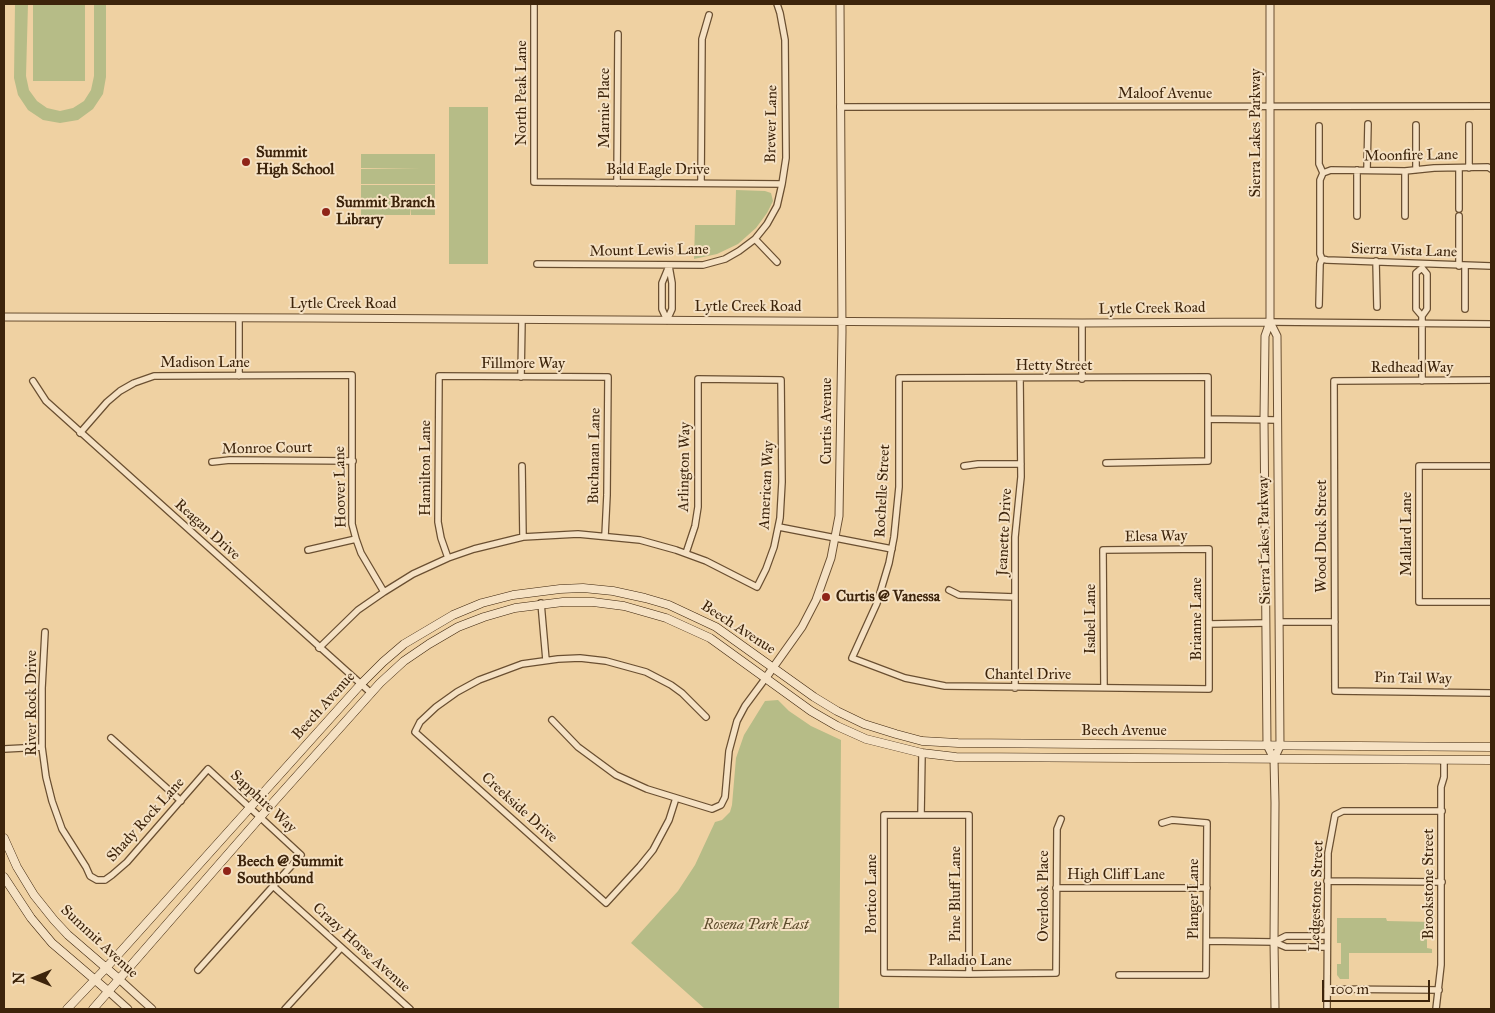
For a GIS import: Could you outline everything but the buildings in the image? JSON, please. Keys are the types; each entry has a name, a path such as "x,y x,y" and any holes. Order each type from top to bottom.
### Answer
{"main road":[{"name":"Beech Avenue","path":"67,1009 382,662 404,644 452,615 482,603 514,595 583,588 613,591 669,605 716,627 814,697 837,711 872,726 922,740 958,744 1491,747"},
{"name":"Beech Avenue","path":"93,1009 261,816 371,693 404,661 458,627 515,608 563,602 601,603 624,606 666,618 710,638 811,711 837,726 866,739 922,753 956,757 1491,760"},
{"name":"Summit Avenue","path":"4,838 34,895 54,920 68,935 119,979"},
{"name":"Summit Avenue","path":"4,877 14,895 52,943 108,991"}],"street":[{"name":"North Peak Lane","path":"534,4 534,182"},
{"name":"Brewer Lane","path":"755,239 767,224 777,206 786,158 786,40 777,4"},
{"name":"Curtis Avenue","path":"676,798 710,809 718,807 723,802 729,751 736,722 745,706 802,627 816,600 826,574 836,538 840,486 842,321 840,4"},
{"name":"Sierra Lakes Parkway","path":"1270,4 1270,322 1264,336 1264,420 1267,745 1274,759 1276,836 1275,1009"},
{"path":"701,183 702,38 709,15"},
{"name":"Marnie Place","path":"618,34 618,183"},
{"name":"Maloof Avenue","path":"840,107 1491,106"},
{"path":"1367,170 1368,124"},
{"path":"1416,125 1416,170"},
{"path":"1469,125 1469,168"},
{"path":"1319,126 1319,164 1323,173 1320,180 1321,256 1319,305"},
{"path":"1459,168 1459,209"},
{"name":"Moonfire Lane","path":"1323,173 1331,170 1491,169"},
{"path":"1356,216 1357,170"},
{"path":"1404,216 1405,171"},
{"name":"Bald Eagle Drive","path":"534,182 782,184"},
{"path":"1458,216 1464,309"},
{"path":"755,239 777,262"},
{"name":"Mount Lewis Lane","path":"537,264 703,265 739,251 755,239"},
{"name":"Sierra Vista Lane","path":"1321,256 1327,260 1422,266 1491,266"},
{"path":"1376,262 1377,307"},
{"path":"667,320 662,309 662,283 669,266"},
{"path":"667,320 672,309 672,283 669,266"},
{"path":"1422,319 1416,309 1416,273 1422,266 1427,274 1427,309 1422,319 1422,381"},
{"name":"Lytle Creek Road","path":"4,317 1082,323 1422,319 1491,324"},
{"path":"240,318 240,376"},
{"path":"521,377 522,319"},
{"name":"Sierra Lakes Parkway","path":"1270,322 1277,336 1280,622 1280,746 1274,759"},
{"path":"1082,323 1082,379"},
{"name":"Madison Lane","path":"80,432 113,396 143,379 168,375 352,375"},
{"name":"Hoover Lane","path":"352,375 352,524 368,568 384,592"},
{"name":"Fillmore Way","path":"439,376 608,377"},
{"name":"Hamilton Lane","path":"439,376 438,522 448,558"},
{"name":"Buchanan Lane","path":"604,536 607,495 608,377"},
{"name":"Hetty Street","path":"899,378 1082,379 1208,377 1208,420"},
{"name":"Rochelle Street","path":"852,658 877,603 892,549 899,487 899,378"},
{"name":"Jeanette Drive","path":"1015,688 1015,537 1021,464 1020,378"},
{"name":"Arlington Way","path":"686,553 695,526 698,507 698,379 782,380"},
{"name":"American Way","path":"686,553 725,569 757,587 772,553 779,527 782,495 782,380"},
{"name":"Redhead Way","path":"1334,381 1491,380"},
{"name":"Reagan Drive","path":"33,381 46,401 371,693"},
{"name":"Wood Duck Street","path":"1334,381 1335,691"},
{"path":"1106,463 1208,461 1208,420 1278,420"},
{"name":"Monroe Court","path":"212,462 230,460 353,461"},
{"path":"964,466 978,464 1021,464"},
{"path":"522,466 523,537"},
{"name":"Mallard Lane","path":"1491,466 1419,466 1419,602 1491,602"},
{"path":"779,527 892,549"},
{"path":"320,648 344,623 384,592 420,571 448,558 484,546 523,537 571,534 640,540 686,553"},
{"path":"308,550 356,539"},
{"name":"Elesa Way","path":"1104,550 1209,549"},
{"name":"Brianne Lane","path":"1209,549 1209,689"},
{"name":"Isabel Lane","path":"1104,550 1104,688"},
{"path":"949,590 959,595 1015,597"},
{"path":"540,604 546,660 580,658 620,664 646,672 682,693 706,716"},
{"path":"1280,622 1335,622"},
{"path":"1209,624 1266,624"},
{"name":"River Rock Drive","path":"44,632 42,747 52,801 62,829 90,876 97,880"},
{"name":"Chantel Drive","path":"852,658 890,673 924,683 961,687 1209,689"},
{"name":"Creekside Drive","path":"546,660 529,662 507,669 463,688 436,707 420,722 415,732 606,903 653,850 666,826 676,798"},
{"name":"Pin Tail Way","path":"1335,691 1491,693"},
{"path":"552,720 572,742 608,770 639,786 676,798"},
{"path":"111,738 181,800"},
{"path":"4,749 42,747"},
{"path":"922,753 922,815"},
{"name":"Brookstone Street","path":"1436,1009 1441,966 1441,787 1444,777 1444,760"},
{"name":"Sapphire Way","path":"208,769 302,855 273,886"},
{"name":"Shady Rock Lane","path":"97,880 104,880 127,862 208,769"},
{"name":"Ledgestone Street","path":"1327,1009 1328,853 1335,815 1342,811 1442,810"},
{"name":"Portico Lane","path":"884,973 884,815 922,815"},
{"name":"Pine Bluff Lane","path":"922,815 969,815 969,974"},
{"name":"Overlook Place","path":"1056,974 1056,828 1061,819"},
{"name":"Planger Lane","path":"1119,975 1206,975 1207,823 1172,820 1162,823"},
{"path":"1327,881 1442,882"},
{"path":"198,970 273,886"},
{"name":"Crazy Horse Avenue","path":"273,886 410,1009"},
{"name":"High Cliff Lane","path":"1056,888 1207,888"},
{"path":"1274,942 1286,936 1327,936"},
{"path":"1207,941 1274,942 1286,947 1327,947"},
{"path":"285,1009 341,948"},
{"name":"Palladio Lane","path":"884,973 1056,974"},
{"name":"Summit Avenue","path":"119,979 152,1009"},
{"path":"1327,990 1439,990"},
{"name":"Summit Avenue","path":"108,991 128,1009"}],"green space":[{"path":"15,4 28,4 26,76 29,90 37,101 47,108 60,111 73,108 84,101 91,90 94,76 94,4 106,4 106,77 103,94 93,109 78,120 60,123 43,120 28,110 18,95 14,78"},
{"path":"33,4 85,4 85,81 33,81"},
{"path":"449,107 488,107 488,264 449,264"},
{"path":"361,154 435,154 435,184 361,184 361,169 421,169 361,168"},
{"path":"361,185 435,185 435,200 361,200"},
{"path":"736,190 765,191 771,193 773,201 756,228 738,244 717,254 694,259 695,225 735,225"},
{"path":"361,201 435,201 435,215 411,215 411,205 410,215 361,215"},
{"name":"Rosena Park East","path":"778,700 789,711 811,726 841,740 839,1009 705,1009 631,943 678,891 695,865 715,822 722,820 730,812 736,758 744,735 765,701"},
{"path":"1337,918 1386,918 1387,921 1432,922 1432,926 1427,927 1427,948 1432,949 1432,953 1349,953 1349,979 1340,979 1337,975 1337,964 1341,964 1341,943 1337,943"}],"place":[{"name":"Summit High School","path":"246,162"},
{"name":"Summit Branch Library","path":"326,212"},
{"name":"Curtis @ Vanessa","path":"826,597"},
{"name":"Beech @ Summit Southbound","path":"227,871"}]}
